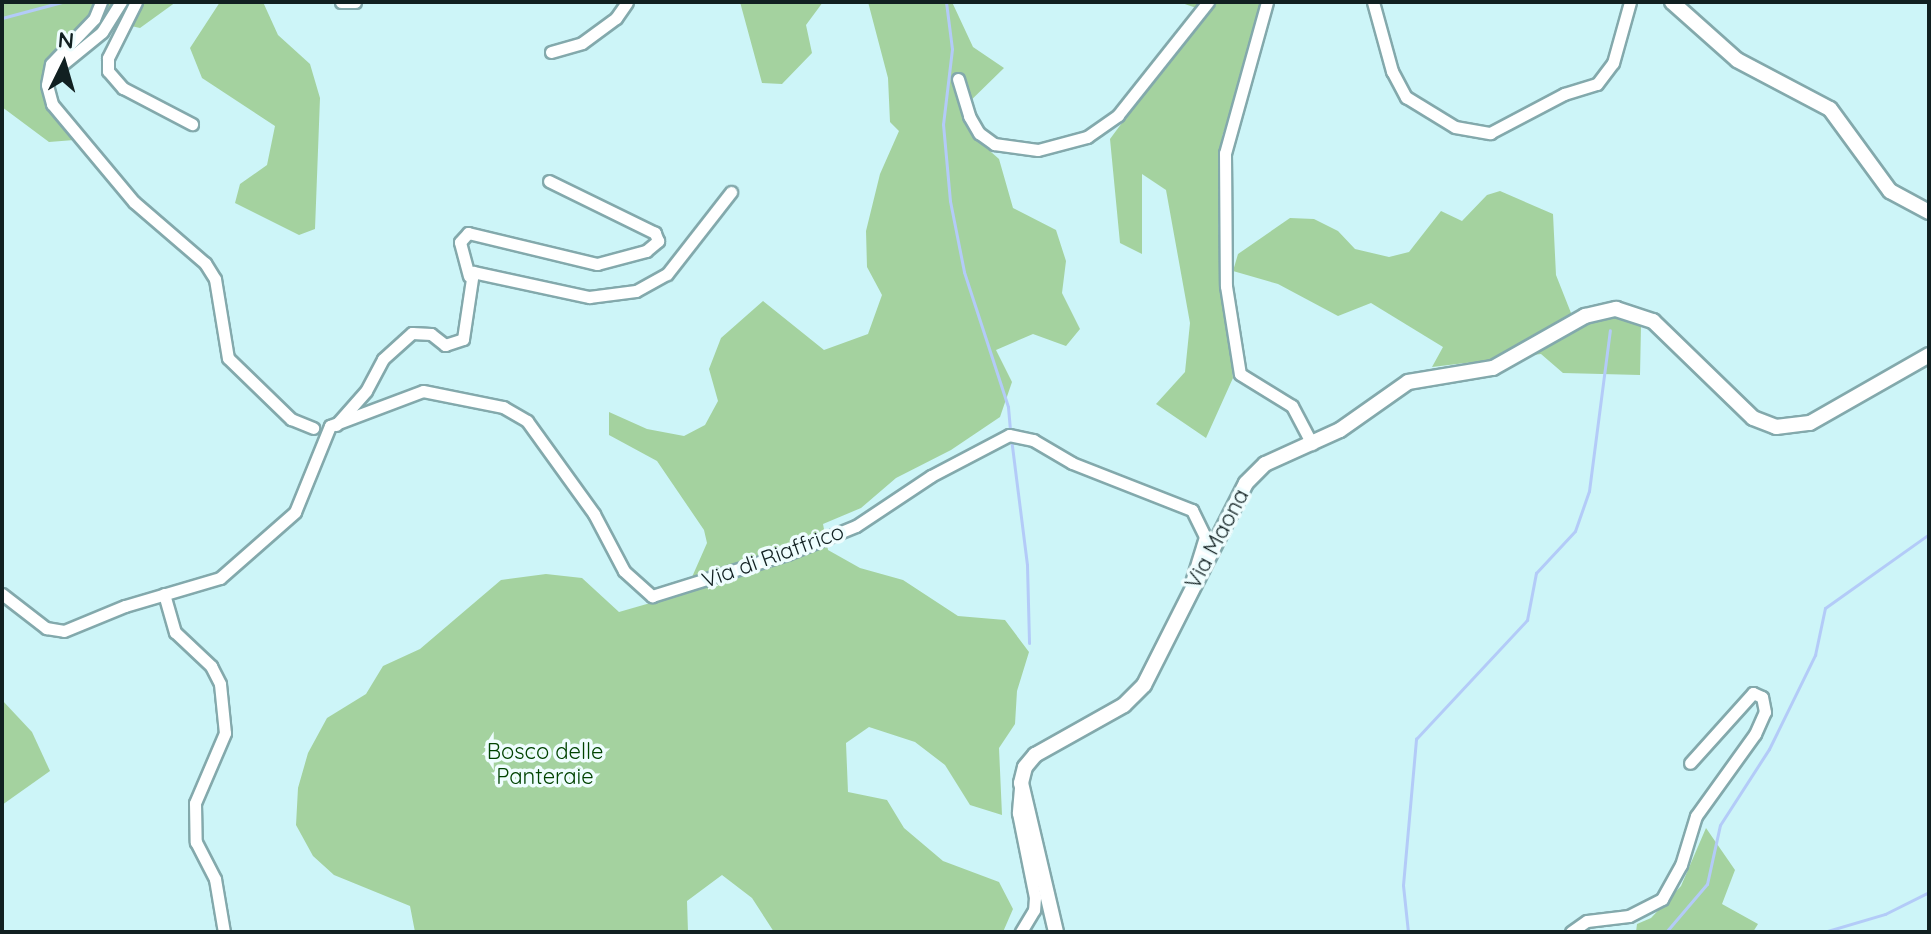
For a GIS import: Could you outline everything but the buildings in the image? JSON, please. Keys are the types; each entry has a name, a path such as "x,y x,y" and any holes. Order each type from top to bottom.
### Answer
{"main road":[{"path":"1672,2 1737,60 1830,109 1890,191 1929,212"},
{"name":"Via Maona","path":"1021,783 1035,755 1124,705 1144,685 1254,473 1312,444 1408,382 1493,368 1585,316 1616,309 1653,321 1753,418 1776,427 1810,423 1929,355"},
{"path":"1021,783 1056,932"}],"street":[{"path":"101,2 94,19 56,55 47,85 59,116 114,173 134,202 173,232 210,271 228,358 274,405 313,428"},
{"path":"47,85 62,61 102,32 121,2"},
{"path":"136,2 108,58 108,71 123,88 192,124"},
{"path":"341,2 355,2"},
{"path":"551,52 582,43 616,18 627,2"},
{"path":"958,79 979,133 994,144 1038,150 1087,137 1118,115 1208,2"},
{"path":"1267,2 1225,153 1226,286 1240,374 1292,406 1312,444"},
{"path":"1373,2 1392,71 1406,97 1455,127 1490,133 1564,94 1597,84 1613,63 1630,2"},
{"path":"2,594 46,628 64,631 231,571 288,519 303,498 333,426 366,391 383,359 412,333 431,334 445,345 463,339 469,276 460,242 468,233 597,264 646,251 658,241 655,233 549,181"},
{"path":"469,276 490,272 606,299 636,291 667,274 731,192"},
{"name":"Via di Riaffrico","path":"333,426 404,394 423,391 516,411 568,476 624,571 652,596 787,554 856,526 931,476 1009,435 1033,440 1072,463 1192,510 1205,537 1192,588"},
{"path":"300,431 333,426"},
{"path":"164,594 175,632 211,666 220,684 225,733 195,803 196,842 215,879 224,932"},
{"path":"1571,932 1587,921 1629,916 1662,899 1681,865 1696,816 1755,734 1765,712 1762,697 1753,693 1690,763"},
{"path":"1021,783 1018,813 1035,897 1021,932"}],"green space":[{"path":"2,2 176,2 140,28 118,23 95,31 45,64 43,97 74,140 49,142 2,107"},
{"path":"220,2 263,2 278,35 310,64 320,98 315,229 299,235 235,203 240,184 267,165 275,126 202,78 190,48"},
{"path":"740,2 823,2 806,25 812,53 782,84 762,83"},
{"name":"Bosco delle Panteraie","path":"868,2 952,2 973,47 1004,68 961,110 973,136 999,159 1013,208 1056,230 1066,261 1062,293 1080,329 1066,346 1033,334 996,350 1012,382 1000,417 951,450 896,478 861,508 823,524 828,550 860,568 903,580 958,616 1005,620 1029,652 1017,691 1015,724 999,748 1002,815 970,805 945,765 915,742 869,727 846,743 848,792 887,800 904,828 943,861 999,882 1013,909 1003,932 774,932 752,898 722,875 687,901 688,932 415,932 410,906 334,875 313,856 296,825 298,788 308,753 327,718 366,694 383,666 420,649 501,580 546,574 582,578 619,612 685,593 707,543 704,530 657,461 609,435 609,412 647,429 684,436 705,425 718,401 709,369 721,338 763,301 824,350 868,334 882,295 867,267 866,231 880,174 899,131 890,122 888,78"},
{"path":"1179,2 1264,2 1222,137 1218,226 1233,378 1206,438 1156,404 1185,372 1190,323 1166,190 1142,174 1142,254 1120,243 1110,139 1205,11"},
{"path":"1500,191 1553,214 1556,275 1571,313 1591,322 1620,317 1641,326 1640,375 1563,373 1541,354 1432,367 1443,347 1371,303 1338,316 1278,284 1233,271 1238,254 1290,218 1314,219 1338,231 1355,249 1389,257 1409,252 1441,211 1462,221 1487,195"},
{"path":"2,700 32,732 50,771 2,805"},
{"path":"1706,828 1735,870 1722,904 1758,924 1753,932 1636,932 1637,924 1651,918 1681,886"}],"waterway":[{"path":"2,18 62,2"},
{"path":"946,2 952,49 943,124 950,201 964,272 1008,407 1010,431"},
{"path":"1408,932 1403,885 1416,739 1527,620 1536,573 1575,531 1589,491 1610,330"},
{"path":"1011,438 1027,565 1029,643"},
{"path":"1666,932 1707,884 1720,825 1769,749 1815,655 1825,608 1929,534"},
{"path":"1824,932 1885,914 1929,892"}]}
